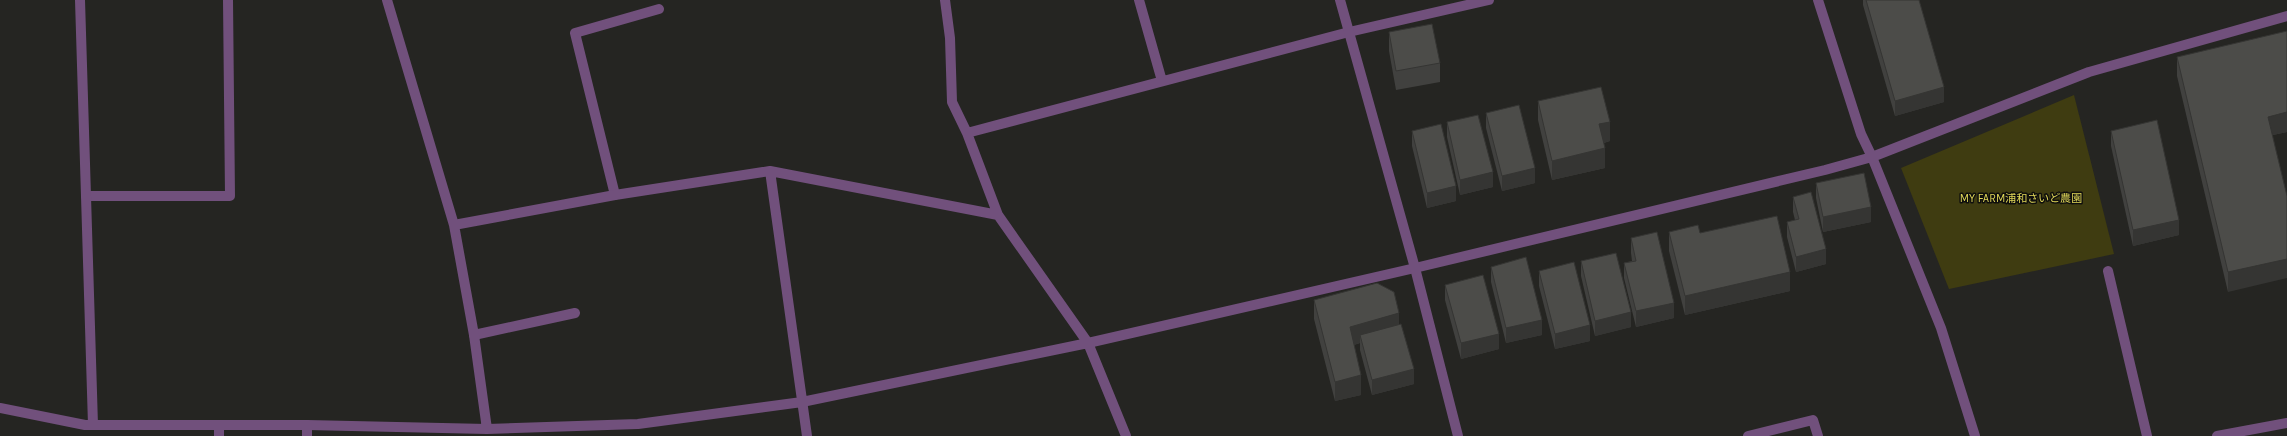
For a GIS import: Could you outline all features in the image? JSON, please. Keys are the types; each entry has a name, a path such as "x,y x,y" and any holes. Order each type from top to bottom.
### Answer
{"street":[{"path":"80,0 93,425"},
{"path":"86,196 230,196 228,0"},
{"path":"387,0 454,225 474,335 487,429"},
{"path":"945,0 950,38 952,102 967,133 998,215 1088,343 1126,436"},
{"path":"1139,0 1162,81"},
{"path":"1340,0 1415,268 1458,436"},
{"path":"967,133 1349,32 1489,0"},
{"path":"1818,0 1861,134 1872,157 1941,328 1975,436"},
{"path":"615,195 575,33 660,9"},
{"path":"0,408 93,425 307,425 487,429 531,432 638,424 802,402 1088,343 1415,268 1872,157 2089,72 2287,16"},
{"path":"454,225 615,195 770,171 998,215"},
{"path":"770,171 807,436"},
{"path":"2108,271 2148,436"},
{"path":"474,335 575,313"},
{"path":"1748,436 1813,420 1818,436"},
{"path":"2217,436 2287,423"},
{"path":"219,425 219,436"},
{"path":"307,425 307,436"}],"green space":[{"name":"MY FARM浦和さいど農園","path":"2074,95 2114,254 1949,289 1901,168"}],"building":[{"path":"1866,0 1919,0 1944,87 1895,101"},
{"path":"1432,24 1440,63 1396,71 1389,32"},
{"path":"2287,31 2287,112 2268,117 2287,196 2287,259 2228,272 2177,57"},
{"path":"1601,87 1610,122 1599,124 1605,148 1552,161 1538,101"},
{"path":"1519,105 1535,168 1502,176 1486,113"},
{"path":"1478,115 1493,172 1460,180 1447,122"},
{"path":"2157,120 2179,220 2133,230 2111,131"},
{"path":"1441,124 1456,186 1427,193 1412,131"},
{"path":"1864,173 1871,207 1823,217 1816,183"},
{"path":"1811,192 1826,249 1796,257 1787,222 1799,219 1793,197"},
{"path":"1777,216 1790,272 1685,296 1669,232 1698,225 1700,233"},
{"path":"1657,232 1674,303 1636,311 1624,263 1636,261 1631,238"},
{"path":"1616,253 1631,312 1595,321 1581,261"},
{"path":"1526,257 1542,320 1506,328 1491,267"},
{"path":"1574,262 1590,325 1555,334 1539,271"},
{"path":"1483,275 1499,334 1461,343 1445,285"},
{"path":"1377,283 1394,292 1399,313 1350,327 1361,375 1335,382 1314,300"},
{"path":"1401,324 1414,369 1372,380 1360,335"}]}
